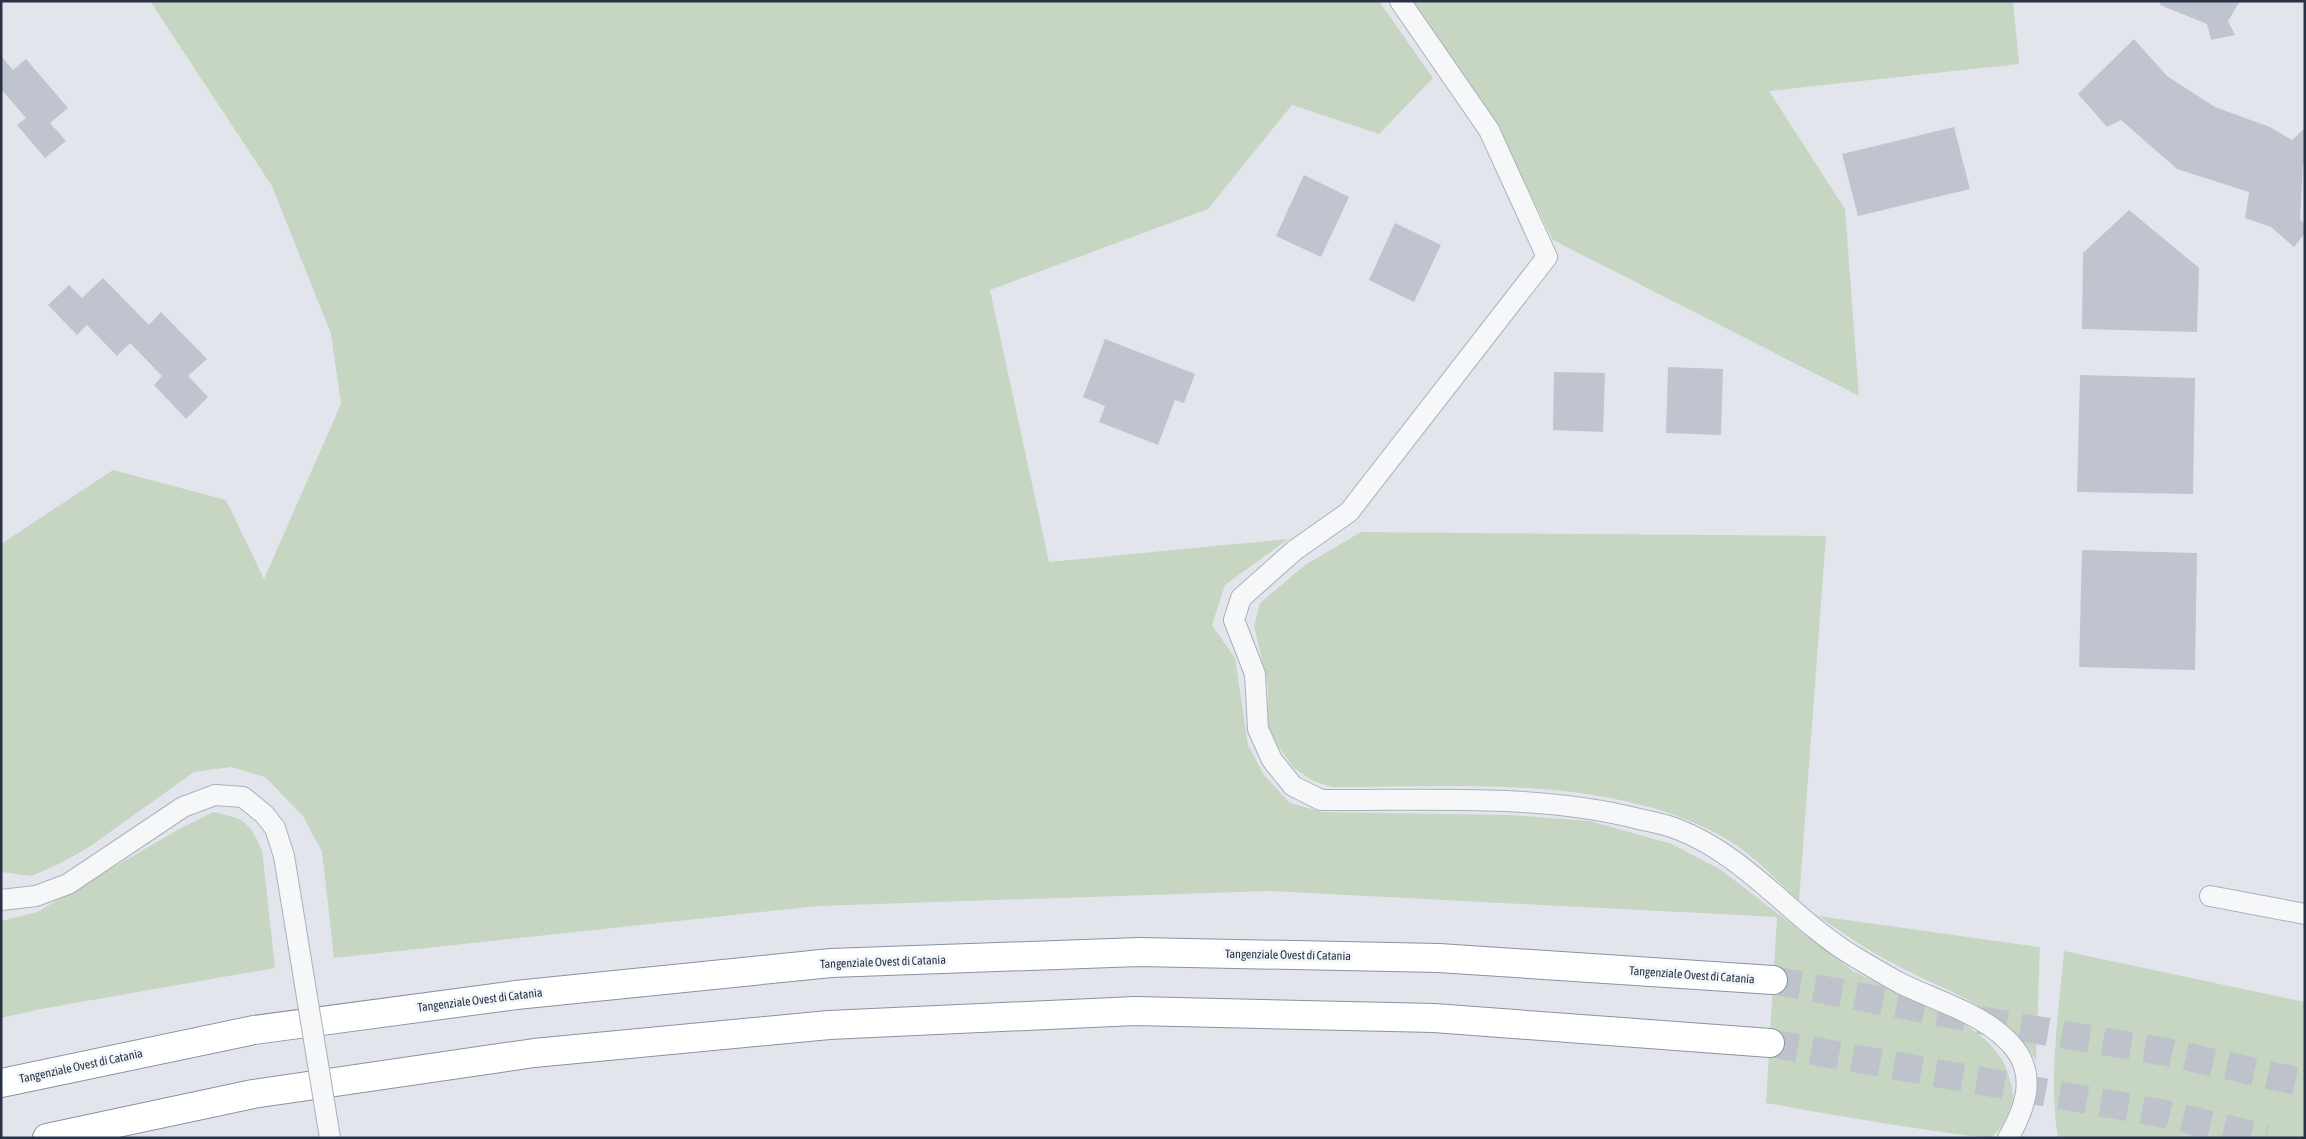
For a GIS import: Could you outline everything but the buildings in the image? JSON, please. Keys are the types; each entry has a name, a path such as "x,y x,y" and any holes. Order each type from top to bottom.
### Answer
{"highway":[{"name":"Tangenziale Ovest di Catania","path":"1,1083 254,1030 516,995 831,963 1149,952 1439,958 1774,980"},
{"path":"47,1138 254,1094 524,1054 828,1025 1135,1011 1434,1018 1770,1043"}],"lane":[{"path":"1400,1 1489,130 1547,257 1349,512 1295,550 1241,598 1234,620 1255,674 1258,729 1272,760 1293,786 1321,800 1517,802 1604,810 1677,829 1722,852 1822,935 1854,957 1900,982 1981,1021 2003,1035 2017,1051 2025,1072 2027,1097 2021,1117 2008,1138"},
{"path":"1,900 36,896 68,884 183,807 215,795 243,797 264,814 275,828 284,856 330,1138"},
{"path":"2210,896 2305,914"}],"green space":[{"path":"150,1 1379,1 1433,78 1379,134 1292,105 1208,209 990,290 1049,562 1288,539 1225,585 1212,625 1235,658 1248,745 1264,775 1290,803 1323,812 1510,815 1590,821 1672,844 1721,870 1853,971 1966,1025 1984,1039 1998,1054 2011,1082 2013,1099 2003,1124 1991,1137 1977,1136 1884,1123 1766,1103 1777,917 1268,891 818,906 334,958 322,852 303,816 265,777 231,767 194,772 89,847 61,863 31,876 1,872 1,544 113,470 226,500 264,579 341,404 331,334 272,186"},
{"path":"1412,1 2013,1 2019,64 1769,91 1845,209 1859,396 1553,240 1499,131"},
{"path":"1361,532 1826,536 1799,901 1734,843 1679,817 1632,803 1582,793 1532,788 1481,786 1332,787 1313,781 1294,768 1279,748 1268,726 1268,686 1254,626 1260,603 1305,565"},
{"path":"213,812 244,822 253,832 262,850 275,968 41,1009 1,1018 1,921 37,912 179,829"},
{"path":"1818,916 2040,947 2036,1061 2024,1043 2009,1028 1974,1003 1886,960"},
{"path":"2064,951 2305,1002 2305,1138 2058,1138 2055,1115 2054,1068"}],"tunnel":[{"path":"1773,980 1996,1023 2166,1052 2305,1083"},
{"path":"1770,1043 2160,1113 2266,1138"}]}
